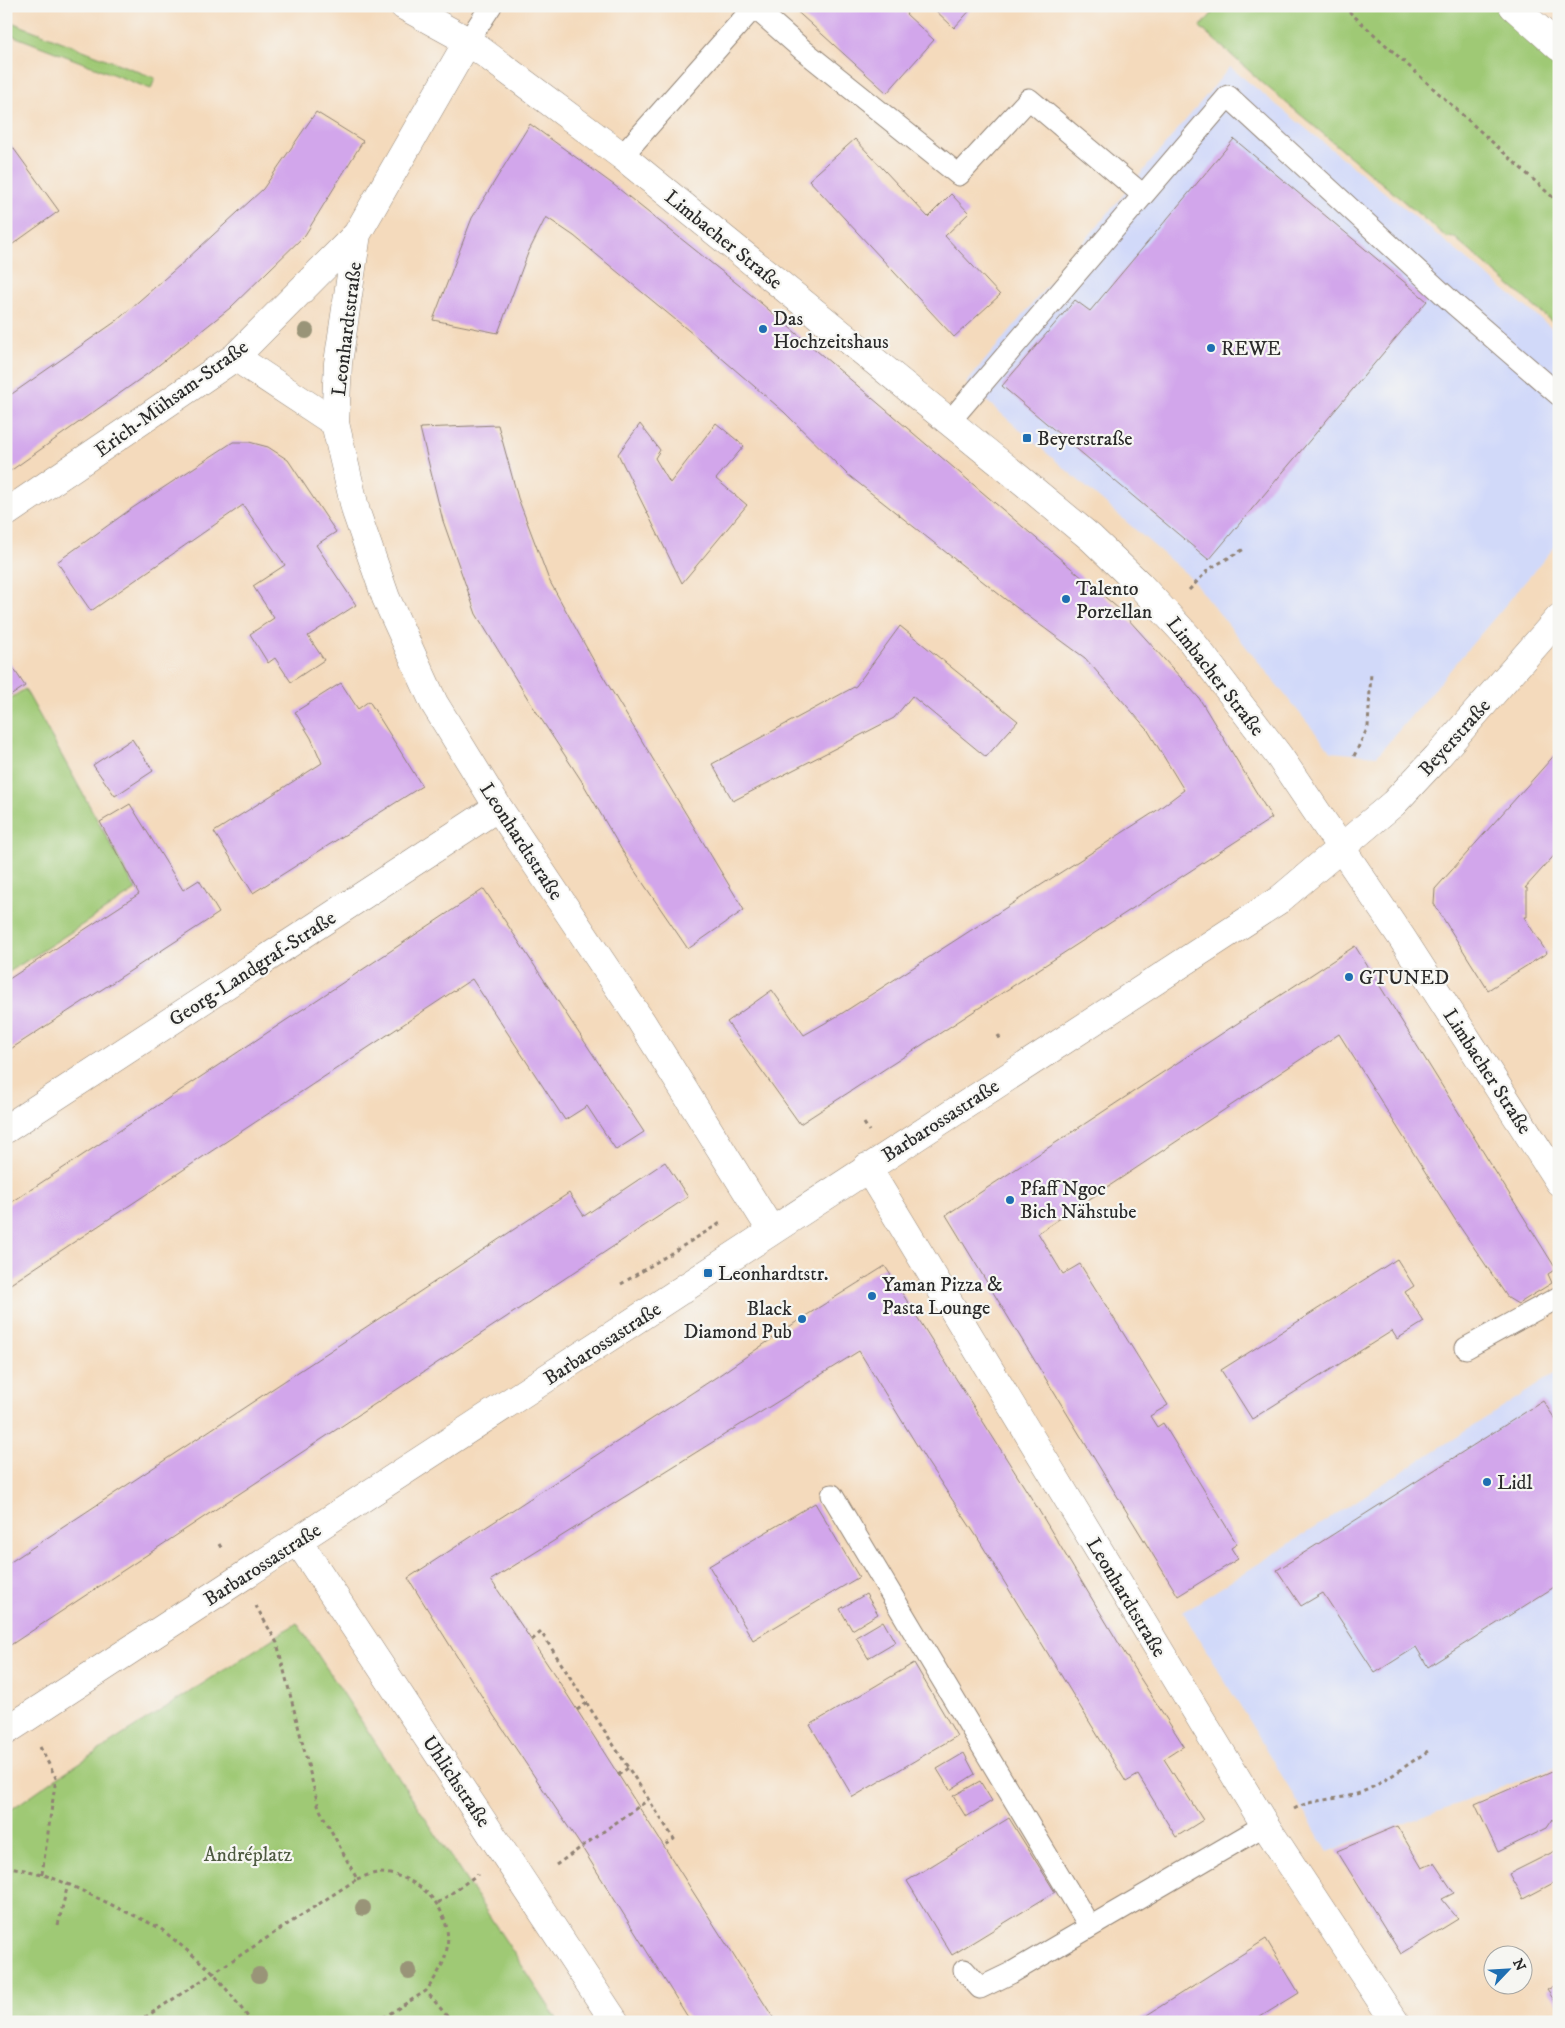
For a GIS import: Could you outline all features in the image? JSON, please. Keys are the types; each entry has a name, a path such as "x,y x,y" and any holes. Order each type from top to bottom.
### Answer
{"street":[{"name":"Limbacher Straße","path":"404,6 468,42 622,156 950,421 1091,538 1167,613 1189,638 1279,756 1402,938 1559,1182"},
{"path":"1513,6 1559,47"},
{"name":"Erich-Mühsam-Straße","path":"6,513 235,357 357,234 468,42"},
{"name":"Leonhardtstraße","path":"357,234 338,363 335,423 356,512 386,598 434,703 498,807 641,1021 771,1230"},
{"name":"Leonhardtstraße","path":"235,357 335,423"},
{"name":"Beyerstraße","path":"1340,846 1394,803 1559,618"},
{"name":"Georg-Landgraf-Straße","path":"6,1129 498,807"},
{"name":"Barbarossastraße","path":"16,1725 632,1323 771,1230 1279,900 1340,846"},
{"name":"Leonhardtstraße","path":"867,1168 1265,1824 1395,2022"},
{"name":"Uhlichstraße","path":"298,1541 615,2022"}],"lane":[{"path":"468,42 491,6"},
{"path":"622,156 754,7 803,50 959,175 1029,99 1144,195"},
{"path":"950,421 1228,96 1454,304 1559,395"},
{"path":"1466,1348 1559,1297"},
{"path":"832,1495 1090,1927"},
{"path":"964,1970 980,1988 1011,1973 1265,1824"}],"path":[{"path":"1343,6 1559,203"},
{"path":"1189,590 1209,569 1246,548"},
{"path":"1354,756 1368,727 1371,672"},
{"path":"621,1284 724,1220"},
{"path":"240,1578 277,1643 319,1808 356,1879"},
{"path":"532,1640 542,1632 674,1839 663,1846"},
{"path":"577,1710 587,1703"},
{"path":"16,1725 56,1778 42,1874"},
{"path":"1265,1824 1306,1802 1361,1792 1431,1749"},
{"path":"618,1775 628,1768"},
{"path":"556,1865 648,1800"},
{"path":"438,1903 506,1855"},
{"path":"6,1866 42,1874 68,1884 160,1928 213,1972 252,2022"},
{"path":"138,2022 356,1879 377,1872 398,1875 417,1883 438,1903 447,1936 445,1957 426,1991 376,2022"},
{"path":"58,1925 68,1884"},
{"path":"426,1991 452,2022"}],"shaded area":[{"path":"1230,67 1559,334 1559,542 1377,756 1331,752 1190,577 966,383"},
{"path":"1559,1371 1559,1766 1328,1852 1183,1612"}],"green space":[{"path":"1219,6 1513,6 1559,47 1559,328 1455,238 1446,237 1265,85 1200,27"},
{"path":"6,20 155,78 151,89 6,33"},
{"path":"25,689 136,890 6,974 6,701"},
{"name":"Andréplatz","path":"297,1623 559,2022 6,2022 6,1813 56,1778"}],"building":[{"path":"791,6 913,6 906,14 934,40 887,93"},
{"path":"931,6 974,6 954,28"},
{"path":"316,112 363,141 305,235 230,308 150,372 6,474 6,398 115,322 263,189"},
{"path":"530,124 614,185 755,298 1119,609 1199,698 1272,818 800,1124 727,1022 772,990 804,1035 841,1014 1156,811 1184,790 1147,729 1085,658 1005,599 847,474 784,412 711,349 574,236 546,217 528,253 498,333 433,320 472,218"},
{"path":"6,138 59,211 6,249"},
{"path":"855,139 928,217 951,194 969,213 945,236 1000,295 954,337 809,180"},
{"name":"REWE","path":"1234,139 1427,301 1209,560 1002,386 1075,300 1090,311"},
{"path":"716,423 744,446 716,479 747,505 682,583 618,454 640,424 660,450 655,458 670,483"},
{"path":"498,425 518,498 549,580 595,663 744,910 688,949 630,864 581,780 476,614 443,521 420,428"},
{"path":"233,442 249,442 268,447 288,460 336,532 316,545 356,605 308,636 324,660 291,682 275,658 268,663 250,634 274,618 253,586 285,565 243,505 91,611 57,562 131,509"},
{"path":"900,626 1018,721 986,757 912,696 894,718 733,801 712,764 856,686"},
{"path":"6,657 25,686 6,699"},
{"path":"341,683 358,709 369,701 422,786 253,893 214,832 322,763 311,738 295,712"},
{"path":"132,739 153,771 115,796 93,765"},
{"path":"1559,750 1559,850 1525,888 1527,888 1527,917 1524,917 1547,953 1488,990 1434,904 1435,889"},
{"path":"130,804 183,890 199,880 219,913 6,1052 6,981 139,894 100,822"},
{"path":"484,889 644,1132 616,1150 587,1106 565,1120 472,979 6,1287 6,1206"},
{"path":"1355,946 1556,1269 1548,1274 1552,1283 1518,1304 1508,1298 1454,1218 1339,1034 1038,1233 1063,1274 1080,1264 1168,1405 1150,1416 1157,1427 1163,1423 1237,1544 1231,1548 1238,1559 1178,1596 946,1215"},
{"path":"665,1162 688,1197 6,1648 6,1565 569,1193 584,1216"},
{"path":"1397,1259 1414,1286 1405,1292 1424,1322 1397,1339 1392,1331 1252,1419 1221,1370"},
{"path":"885,1266 1035,1504 1133,1667 1184,1746 1164,1759 1203,1820 1176,1837 1138,1775 1126,1782 977,1537 926,1460 859,1351 491,1580 556,1677 776,2022 691,2022 581,1846 494,1716 408,1578 718,1376 799,1320"},
{"name":"Lidl","path":"1543,1401 1559,1425 1559,1584 1428,1667 1416,1647 1375,1673 1323,1593 1301,1606 1277,1570"},
{"path":"815,1503 859,1577 753,1640 709,1566"},
{"path":"866,1594 878,1614 852,1630 840,1609"},
{"path":"883,1621 895,1642 868,1658 856,1637"},
{"path":"914,1663 957,1736 853,1797 810,1725"},
{"path":"964,1753 975,1774 950,1790 937,1769"},
{"path":"1559,1768 1559,1829 1553,1819 1547,1828 1498,1852 1475,1804"},
{"path":"980,1781 992,1801 966,1817 953,1796"},
{"path":"1009,1818 1055,1892 952,1955 907,1881"},
{"path":"1397,1826 1422,1868 1434,1863 1454,1893 1442,1899 1458,1919 1401,1954 1337,1851"},
{"path":"1559,1849 1559,1880 1523,1899 1509,1874"},
{"path":"1266,1939 1299,1993 1252,2022 1136,2022"},
{"path":"1559,1983 1559,2007 1547,1990"}],"place":[{"name":"Das Hochzeitshaus","path":"763,329"},
{"name":"REWE","path":"1211,348"},
{"name":"Beyerstraße","path":"1027,438"},
{"name":"Talento Porzellan","path":"1066,599"},
{"name":"GTUNED","path":"1349,977"},
{"name":"Pfaff Ngoc Bich Nähstube","path":"1010,1200"},
{"name":"Leonhardtstr.","path":"708,1273"},
{"name":"Yaman Pizza & Pasta Lounge","path":"872,1296"},
{"name":"Black Diamond Pub","path":"802,1319"},
{"name":"Lidl","path":"1487,1482"}]}
